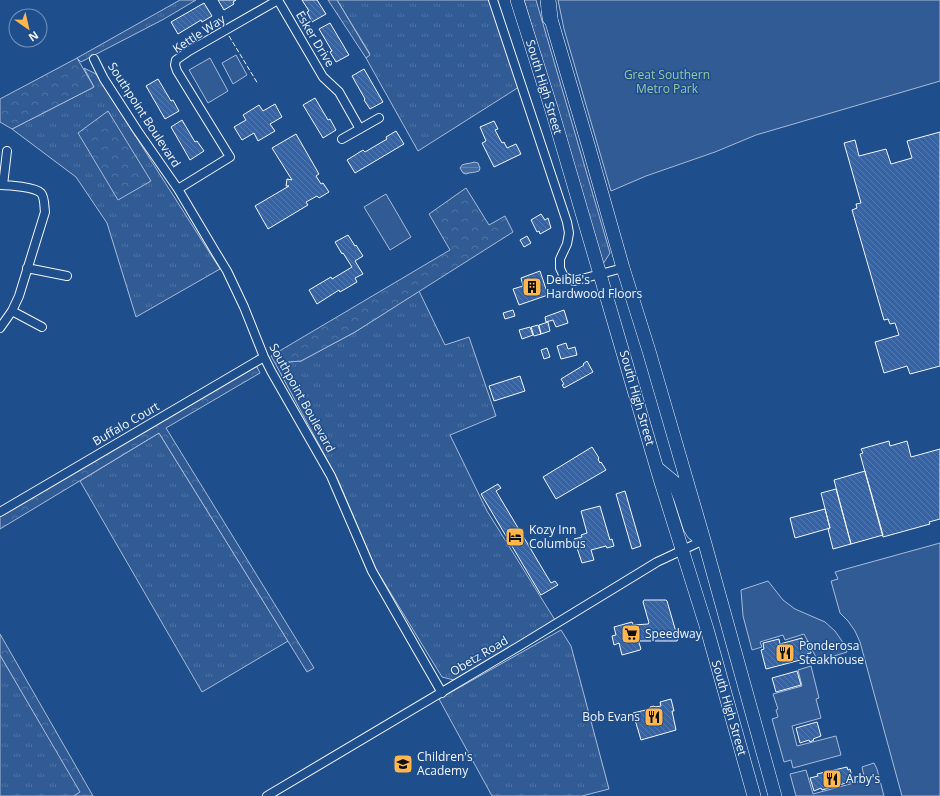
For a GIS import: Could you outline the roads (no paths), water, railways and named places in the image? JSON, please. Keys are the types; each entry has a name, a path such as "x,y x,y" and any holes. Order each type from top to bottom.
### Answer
{"highway":[{"path":"548,0 550,18"}],"main road":[{"name":"South High Street","path":"517,0 555,121 657,468 707,629 754,796"},
{"name":"South High Street","path":"545,0 704,540 775,796"},
{"path":"657,468 674,482 693,534 704,540"}],"street":[{"name":"Kettle Way","path":"178,189 230,157 177,71 175,65 176,60 278,0"},
{"name":"Esker Drive","path":"278,0 323,77 339,92 360,129"},
{"path":"494,0 567,222 569,233 567,244 560,259 560,268 564,277 574,281 623,268"},
{"name":"Southpoint Boulevard","path":"94,59 104,79 178,189 227,271 271,371 332,476 372,571 442,693"},
{"path":"342,139 379,118"},
{"path":"0,328 12,311 19,296 45,212 42,194 39,191 27,187 1,185 7,151"},
{"path":"27,268 67,276"},
{"path":"12,311 42,327"},
{"name":"Buffalo Court","path":"0,512 264,357"},
{"name":"Obetz Road","path":"267,796 442,693 657,562 704,540"}],"place":[{"name":"Deible's Hardwood Floors","path":"532,287"},
{"name":"Kozy Inn Columbus","path":"515,537"},
{"name":"Speedway","path":"631,634"},
{"name":"Ponderosa Steakhouse","path":"785,653"},
{"name":"Bob Evans","path":"654,717"},
{"name":"Children's Academy","path":"403,764"},
{"name":"Arby's","path":"832,779"}],"park label":[{"name":"Great Southern Metro Park","path":"667,82"}]}
